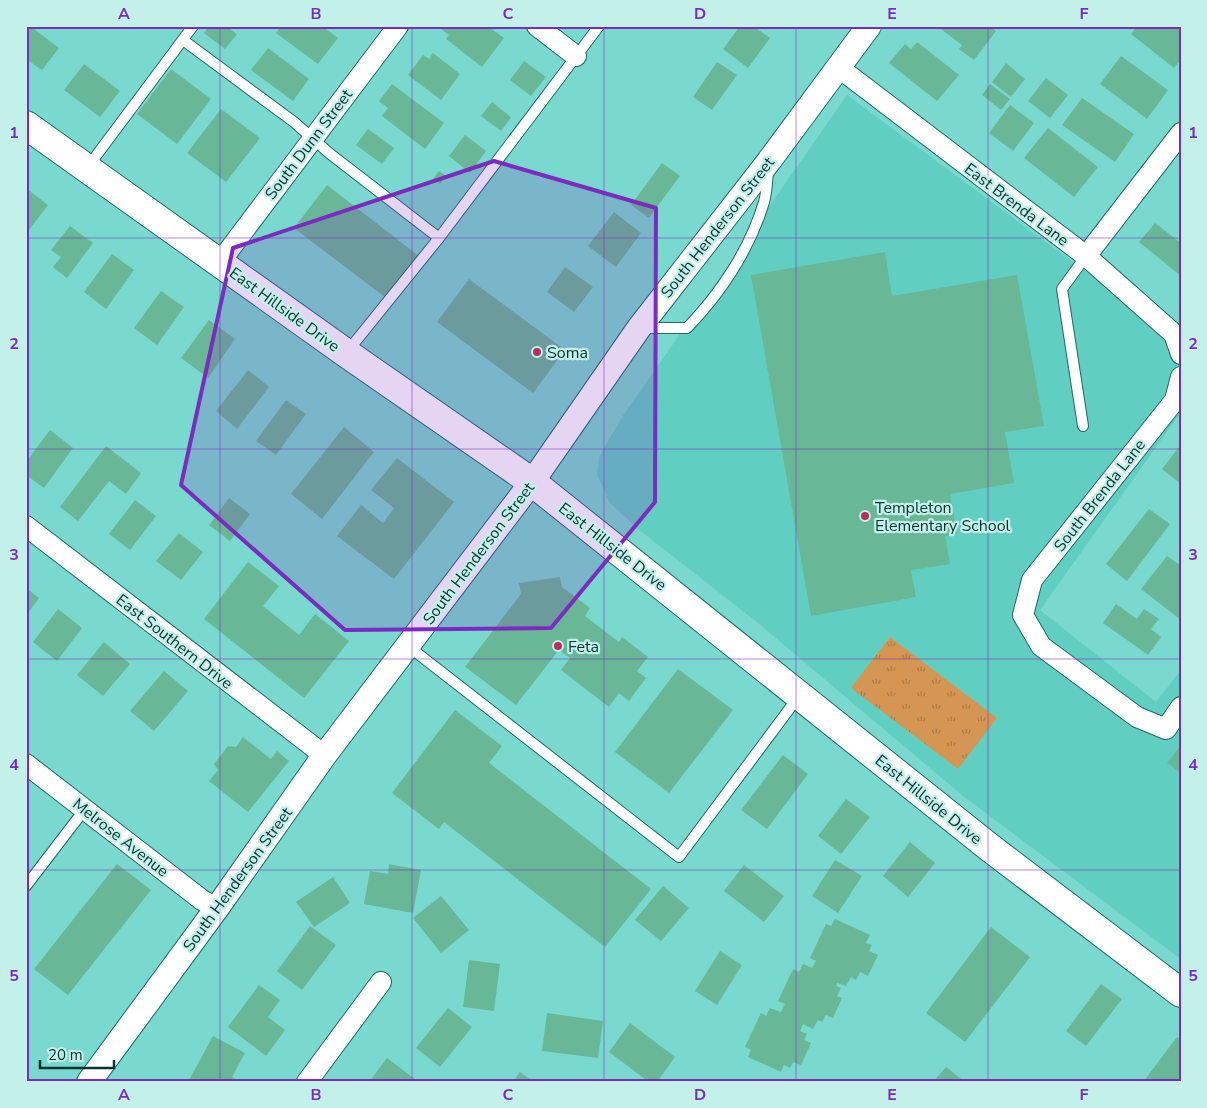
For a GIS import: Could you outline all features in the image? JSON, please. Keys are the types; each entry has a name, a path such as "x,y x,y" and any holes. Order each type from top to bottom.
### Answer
{"main road":[{"name":"East Hillside Drive","path":"26,124 346,353 532,482 989,848 1181,993"}],"street":[{"name":"South Dunn Street","path":"220,262 398,26"},
{"path":"537,26 576,56"},
{"name":"South Henderson Street","path":"92,1081 324,756 532,482 639,328 770,161 869,26"},
{"name":"East Brenda Lane","path":"838,67 1086,256 1174,334 1181,354"},
{"path":"1086,256 1181,133"},
{"name":"South Brenda Lane","path":"1181,377 1175,400 1032,580 1023,615 1041,646 1137,717 1166,728 1181,707"},
{"name":"East Southern Drive","path":"26,526 311,744 324,756"},
{"name":"Melrose Avenue","path":"26,764 202,900 217,908"},
{"path":"307,1082 381,982"}],"lane":[{"path":"87,168 193,26"},
{"path":"346,353 439,238 599,26"},
{"path":"183,40 294,122 328,153 439,238"},
{"path":"639,328 687,328 706,309 736,266 757,222 765,200 770,161"},
{"path":"1084,426 1062,289 1086,256"},
{"path":"408,646 679,858 800,695"},
{"path":"26,886 85,809"}],"highlighted area":[{"path":"494,161 656,208 655,502 551,628 345,630 181,485 233,248"}],"shaded area":[{"name":"Templeton Elementary School","path":"847,95 1181,342 1181,412 1040,610 1156,702 1181,670 1181,959 963,796 758,623 638,529 610,503 597,475 599,457 622,417"}],"green space":[{"path":"890,637 997,718 958,769 851,688"}],"building":[{"path":"26,26 30,26 59,48 42,70 26,59"},
{"path":"209,26 226,26 237,34 225,49 204,33"},
{"path":"281,26 322,26 338,38 318,64 276,33"},
{"path":"444,26 488,26 504,38 482,67 446,39 449,35 442,30"},
{"path":"740,26 753,26 770,38 748,68 723,49"},
{"path":"937,26 989,26 996,31 974,60 959,49 962,45"},
{"path":"1137,26 1181,26 1181,59 1174,68 1131,34"},
{"path":"917,42 959,75 937,101 889,63 905,44 911,49"},
{"path":"268,48 309,79 293,101 251,70"},
{"path":"433,53 460,74 441,100 408,75 423,55 429,59"},
{"path":"1121,56 1168,90 1147,119 1100,84"},
{"path":"524,61 546,77 531,96 510,80"},
{"path":"717,62 737,75 712,110 693,97"},
{"path":"1006,63 1025,79 1011,97 992,82"},
{"path":"84,64 120,91 100,117 64,90"},
{"path":"171,69 211,99 177,144 137,114"},
{"path":"1046,78 1068,95 1050,118 1028,101"},
{"path":"392,84 444,123 425,149 382,116 388,108 379,101"},
{"path":"990,84 1010,99 1001,110 982,95"},
{"path":"1082,98 1134,134 1115,162 1062,125"},
{"path":"492,102 511,117 501,131 481,116"},
{"path":"1010,105 1034,123 1013,151 989,133"},
{"path":"221,109 260,138 226,182 187,153"},
{"path":"1048,128 1098,167 1074,197 1024,158"},
{"path":"368,129 394,148 382,164 356,145"},
{"path":"465,135 486,151 470,173 449,156"},
{"path":"662,163 680,176 649,218 631,205"},
{"path":"439,171 446,176 440,184 433,179"},
{"path":"327,185 419,256 386,298 294,228"},
{"path":"26,190 48,205 26,234"},
{"path":"614,212 641,233 616,267 588,246"},
{"path":"1155,223 1181,243 1181,276 1139,242"},
{"path":"70,226 93,243 67,278 53,267 61,257 51,250"},
{"path":"885,252 892,296 1017,275 1044,426 1005,432 1014,483 950,494 957,534 945,536 950,564 911,570 916,597 811,616 751,275"},
{"path":"112,254 134,270 106,309 84,292"},
{"path":"565,267 593,287 574,312 547,292"},
{"path":"469,279 565,350 533,393 437,322"},
{"path":"161,291 184,307 157,345 134,328"},
{"path":"209,320 235,339 208,378 181,358"},
{"path":"248,370 269,387 237,429 216,411"},
{"path":"286,400 306,414 276,455 256,441"},
{"path":"344,427 374,452 322,519 291,494"},
{"path":"50,430 73,448 44,488 26,475 26,462"},
{"path":"106,446 141,473 126,494 109,481 78,521 60,507"},
{"path":"1181,447 1181,484 1162,469"},
{"path":"397,458 454,502 394,579 337,536 361,505 383,523 394,508 371,490"},
{"path":"229,498 250,514 230,541 209,525"},
{"path":"135,500 156,516 130,550 109,534"},
{"path":"1149,509 1170,524 1127,581 1106,564"},
{"path":"179,533 203,552 181,580 156,561"},
{"path":"1167,556 1181,566 1181,620 1141,589"},
{"path":"248,562 279,586 263,606 299,635 315,614 349,641 304,698 204,619"},
{"name":"Feta","path":"560,577 562,587 590,608 585,616 619,642 622,637 648,657 637,671 646,678 629,701 619,693 609,707 561,670 570,658 559,650 516,705 465,667 521,594 519,583"},
{"path":"26,588 39,598 26,616"},
{"path":"1116,604 1137,619 1144,609 1159,619 1151,629 1161,637 1148,655 1103,623"},
{"path":"58,609 82,628 57,661 33,642"},
{"path":"104,642 130,664 103,696 77,675"},
{"path":"678,669 733,710 669,793 615,752"},
{"path":"164,671 188,691 154,731 130,711"},
{"path":"455,710 502,746 489,763 651,889 605,947 444,822 439,829 392,793"},
{"path":"243,737 271,759 277,751 289,761 248,812 209,781 218,770 214,764 228,746 236,747"},
{"path":"1181,745 1181,773 1167,763"},
{"path":"783,755 808,774 767,829 741,810"},
{"path":"846,799 870,817 841,854 818,836"},
{"path":"910,842 935,863 908,897 883,876"},
{"path":"835,860 862,876 838,913 812,896"},
{"path":"117,864 151,890 68,995 34,969"},
{"path":"389,864 421,870 413,913 364,904 370,871 388,874"},
{"path":"744,865 784,896 764,922 724,891"},
{"path":"333,877 350,903 314,927 296,902"},
{"path":"663,886 689,908 661,941 635,920"},
{"path":"441,896 469,930 441,953 413,918"},
{"path":"835,919 870,935 866,943 872,945 869,951 878,955 868,976 860,972 856,980 851,977 846,986 837,983 836,986 841,988 837,996 842,998 833,1018 826,1015 822,1022 818,1020 813,1029 803,1024 800,1031 807,1034 804,1040 811,1043 801,1065 793,1062 790,1068 784,1065 781,1072 748,1057 751,1050 745,1047 761,1013 766,1016 770,1008 781,1012 785,1004 778,1001 793,969 799,972 803,964 812,968 816,961 810,958 826,924 831,926"},
{"path":"310,926 336,945 302,990 277,971"},
{"path":"991,927 1030,957 965,1042 926,1013"},
{"path":"720,951 742,965 717,1005 695,991"},
{"path":"469,960 500,964 494,1011 463,1007"},
{"path":"1101,984 1122,999 1086,1046 1066,1031"},
{"path":"259,985 280,1000 268,1017 285,1030 266,1056 228,1027"},
{"path":"448,1008 472,1027 440,1067 416,1048"},
{"path":"547,1013 603,1021 598,1058 542,1051"},
{"path":"630,1023 675,1057 657,1082 649,1082 609,1052"},
{"path":"213,1036 245,1053 232,1077 242,1082 188,1082"},
{"path":"1177,1037 1181,1040 1181,1082 1143,1082"},
{"path":"387,1058 419,1082 369,1082"},
{"path":"946,1067 965,1082 933,1082"},
{"path":"520,1072 534,1082 513,1082"}],"place":[{"name":"Soma","path":"537,352"},
{"name":"Templeton Elementary School","path":"865,516"},
{"name":"Feta","path":"558,646"}]}
